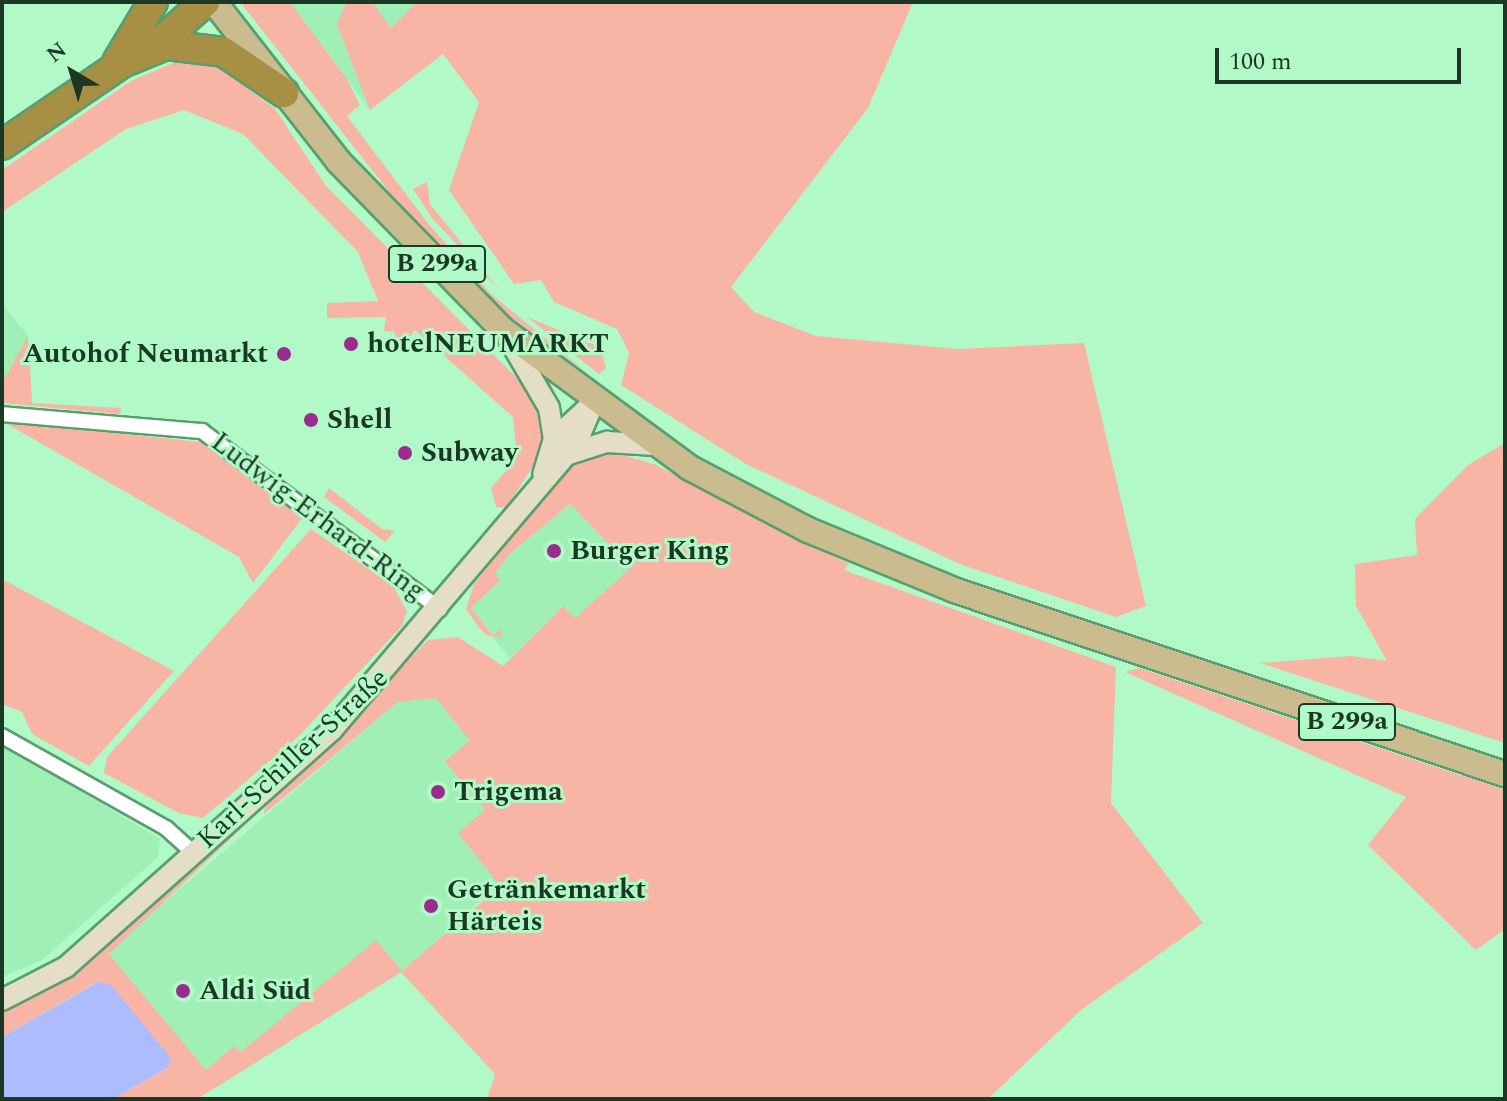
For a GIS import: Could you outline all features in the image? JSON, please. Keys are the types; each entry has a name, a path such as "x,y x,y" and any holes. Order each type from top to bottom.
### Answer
{"highway":[{"path":"144,43 153,2"},
{"path":"144,43 181,2"},
{"path":"2,145 205,2"},
{"path":"144,43 209,47 284,93"}],"main road":[{"name":"B 299a","path":"214,2 284,93 364,188 503,330 594,402 655,445 760,507 940,584 1505,774"}],"street":[{"path":"503,330 546,398 554,439 542,478"},
{"path":"554,439 594,402"},
{"name":"Karl-Schiller-Straße","path":"2,1000 66,967 332,730 440,609 542,478 562,458 591,420 594,402"},
{"name":"Ludwig-Erhard-Ring","path":"2,414 202,431 440,609"},
{"path":"562,458 598,443 655,445"},
{"path":"2,736 166,828 194,853"}],"shaded area":[{"path":"240,2 290,2 347,79 360,105 347,116 430,226 491,294 589,374 502,311 405,212"},
{"path":"290,2 502,2 370,110"},
{"path":"347,2 372,2 391,28 417,2 913,2 868,108 731,287 754,312 816,336 958,349 1084,343 1146,606 1116,617 960,564 746,464 621,385 629,353 617,329 554,302 541,280 514,284 449,190 479,102 443,54 370,110 337,24"},
{"path":"178,61 215,64 275,109 326,186 530,391 545,429 540,455 506,508 496,507 491,488 517,458 513,417 415,330 401,348 394,332 384,331 386,317 327,318 327,303 378,301 358,252 243,134 184,110 126,129 2,212 2,170 131,81"},
{"path":"427,182 430,204 500,291 432,218 413,189"},
{"path":"2,304 28,336 32,403 2,403"},
{"path":"527,317 600,347 606,368 599,374"},
{"path":"28,336 32,403 121,408 120,414 2,403 2,383"},
{"path":"2,421 208,443 303,517 253,583 239,557"},
{"path":"1505,443 1505,743 1260,663 1351,656 1387,661 1356,606 1355,564 1417,555 1415,519 1468,465"},
{"path":"606,450 654,464 849,564 844,570 1116,667 1111,803 1203,923 1081,1010 988,1099 487,1099 495,1074 401,972 197,1099 113,1099 168,1068 97,982 2,1037 2,1008 52,987 244,826 109,954 206,1070 234,1046 241,1052 376,940 402,971 500,886 458,833 485,810 445,761 470,741 436,698 398,702 264,814 264,809 428,640 458,637 503,666 563,606 575,618 632,567 570,504 510,554 495,573 500,580 471,608 493,635 502,629 501,637 488,636 466,609 474,584 543,499 579,459"},
{"path":"329,488 382,529 395,531 385,542 324,497"},
{"path":"570,504 633,567 575,618 563,606 510,658 493,638 501,629 494,635 471,608 499,580 495,573 510,554"},
{"path":"311,529 393,586 407,611 402,626 300,735 203,818 179,813 104,773 107,757"},
{"path":"2,579 174,671 89,766 32,734 22,712 2,704"},
{"path":"1139,668 1505,790 1505,929 1476,950 1368,845 1406,797 1125,672"},
{"path":"436,698 551,836 402,972 215,1088 103,955 398,702"},
{"path":"2,744 160,839 158,857 42,960 2,977"}],"water":[{"path":"98,982 111,985 171,1058 169,1067 113,1099 2,1099 2,1037"}],"place":[{"name":"hotelNEUMARKT","path":"351,344"},
{"name":"Autohof Neumarkt","path":"284,354"},
{"name":"Shell","path":"311,420"},
{"name":"Subway","path":"405,453"},
{"name":"Burger King","path":"554,551"},
{"name":"Trigema","path":"438,792"},
{"name":"Getränkemarkt Härteis","path":"431,906"},
{"name":"Aldi Süd","path":"183,991"}]}
